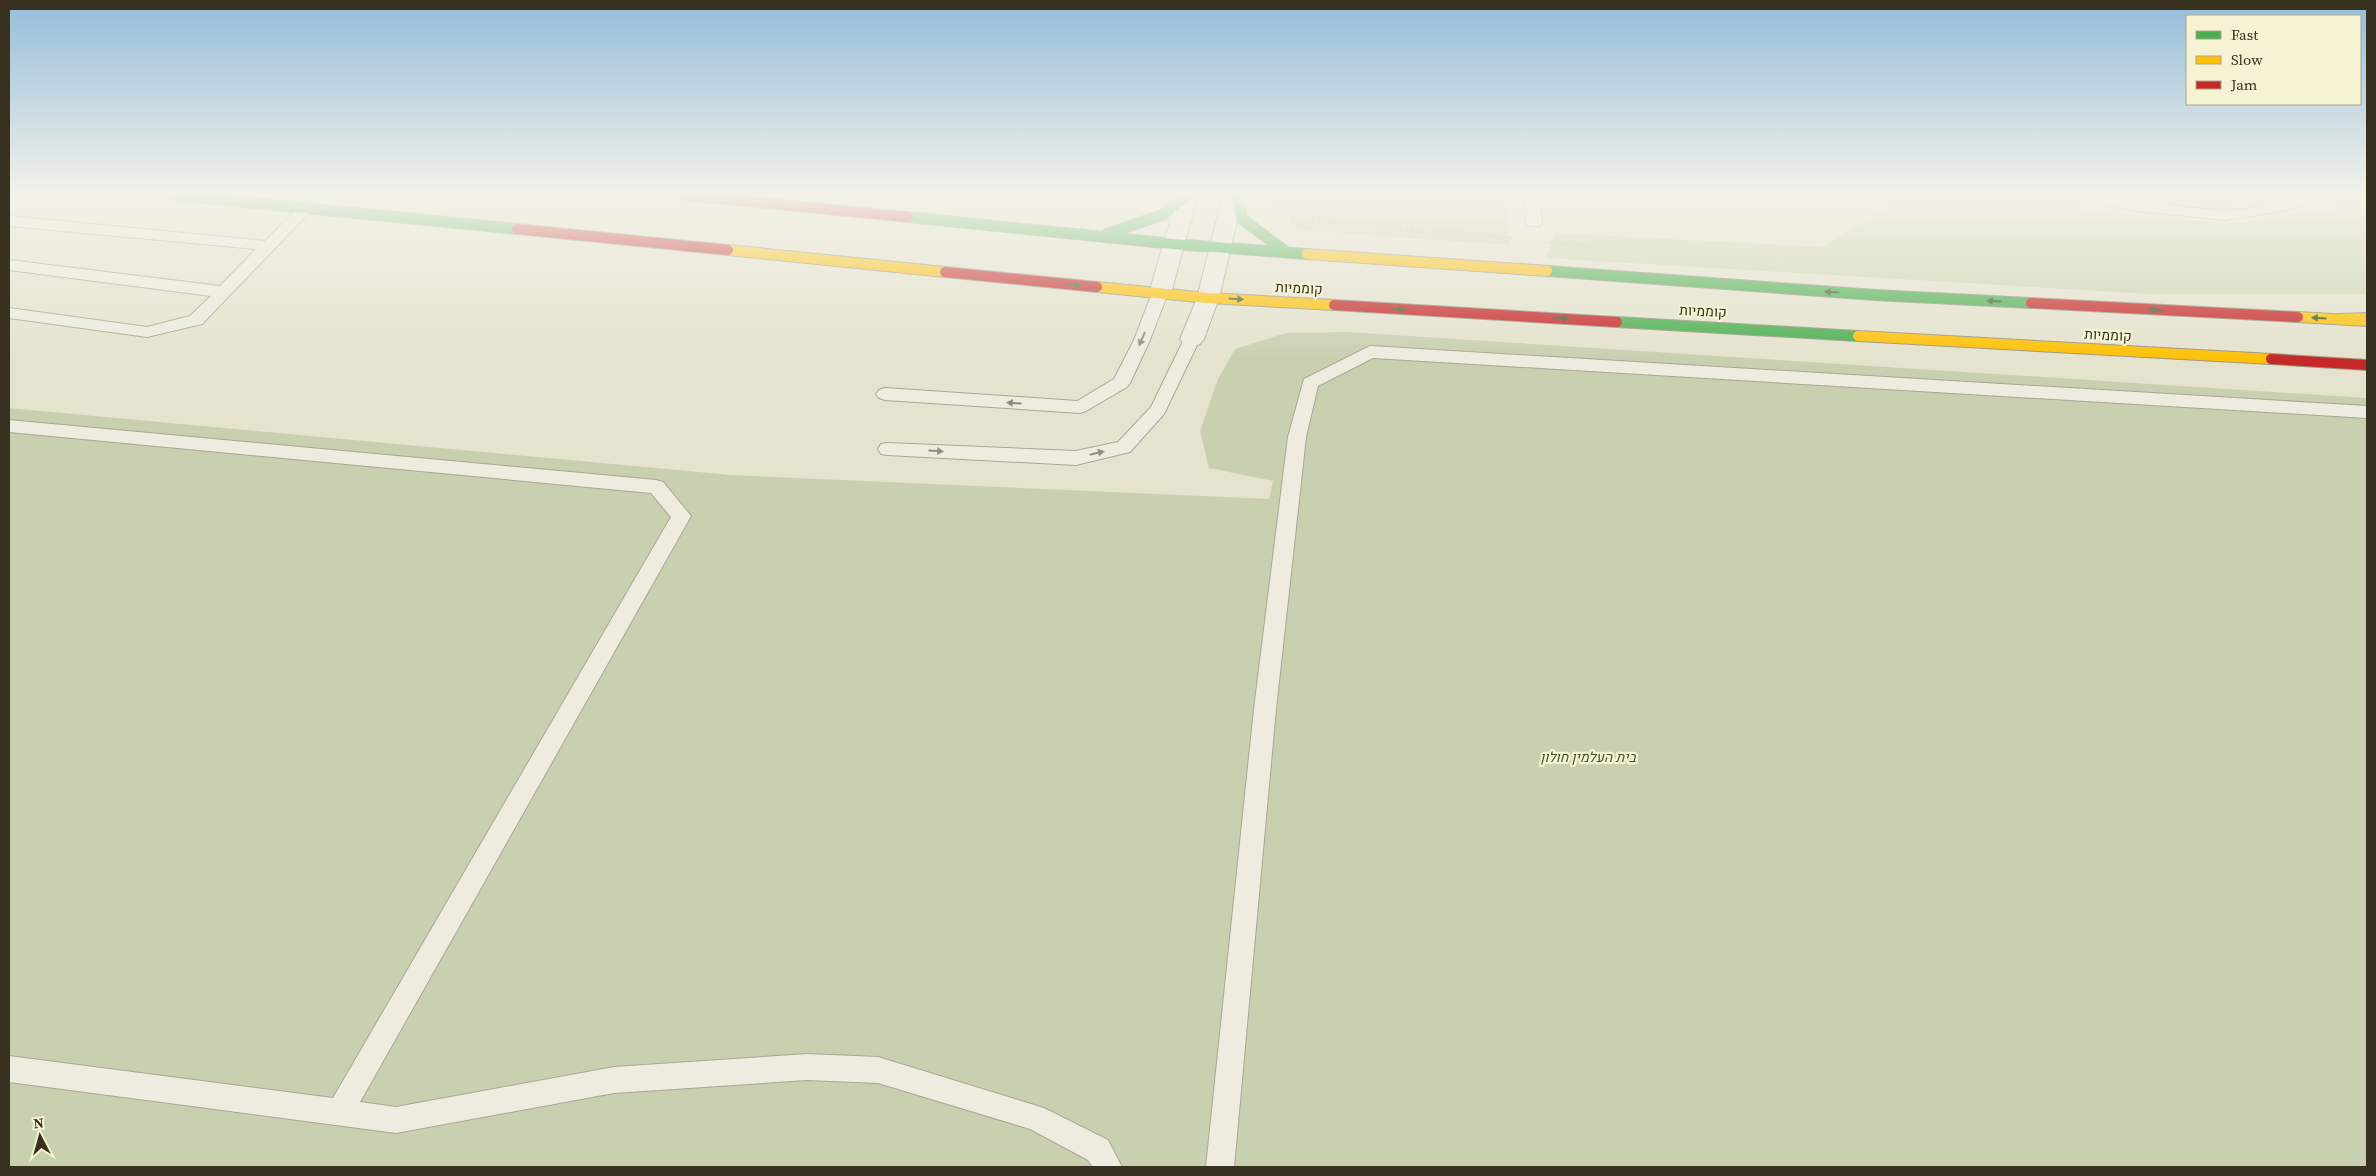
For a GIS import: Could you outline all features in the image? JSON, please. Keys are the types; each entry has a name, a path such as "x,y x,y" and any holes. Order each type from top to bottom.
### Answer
{"main road":[{"name":"קוממיות","path":"763,250 1208,298 2367,365"},
{"name":"קוממיות","path":"1271,250 1875,295 2367,319"}],"street":[{"path":"1160,293 1172,250"},
{"path":"1192,339 1208,298 1218,250"}],"lane":[{"path":"9,312 147,332 196,320 266,250"},
{"path":"9,265 223,292"},
{"path":"885,394 1080,407 1121,383 1142,340 1160,293"},
{"path":"887,449 1076,458 1124,447 1158,410 1192,339"},
{"path":"1220,1167 1265,709 1297,436 1310,383 1370,352 2367,412"},
{"path":"9,426 656,486 681,516 340,1112"},
{"path":"9,1069 396,1120 614,1080 807,1067 878,1070 1035,1117 1098,1150 1108,1167"}],"green space":[{"path":"1549,250 2367,250 2367,294 2150,294 1546,258"},
{"name":"בית העלמין חולון","path":"1347,332 2367,398 2367,1167 9,1167 9,408 731,475 1269,499 1273,481 1209,468 1200,431 1218,379 1235,349 1286,333"}],"traffic: fast":[{"path":"1252,250 1307,254"},
{"path":"1547,271 1875,295 2031,303"},
{"path":"1617,322 1858,336"}],"traffic: slow":[{"path":"728,250 945,272"},
{"path":"1307,254 1547,271"},
{"path":"1097,287 1208,298 1334,305"},
{"path":"2298,317 2367,321"},
{"path":"2339,319 2367,318"},
{"path":"1858,336 2271,359"}],"traffic: jam":[{"path":"945,272 1097,287"},
{"path":"2031,303 2298,317"},
{"path":"1334,305 1617,322"},
{"path":"2271,359 2367,365"}]}
